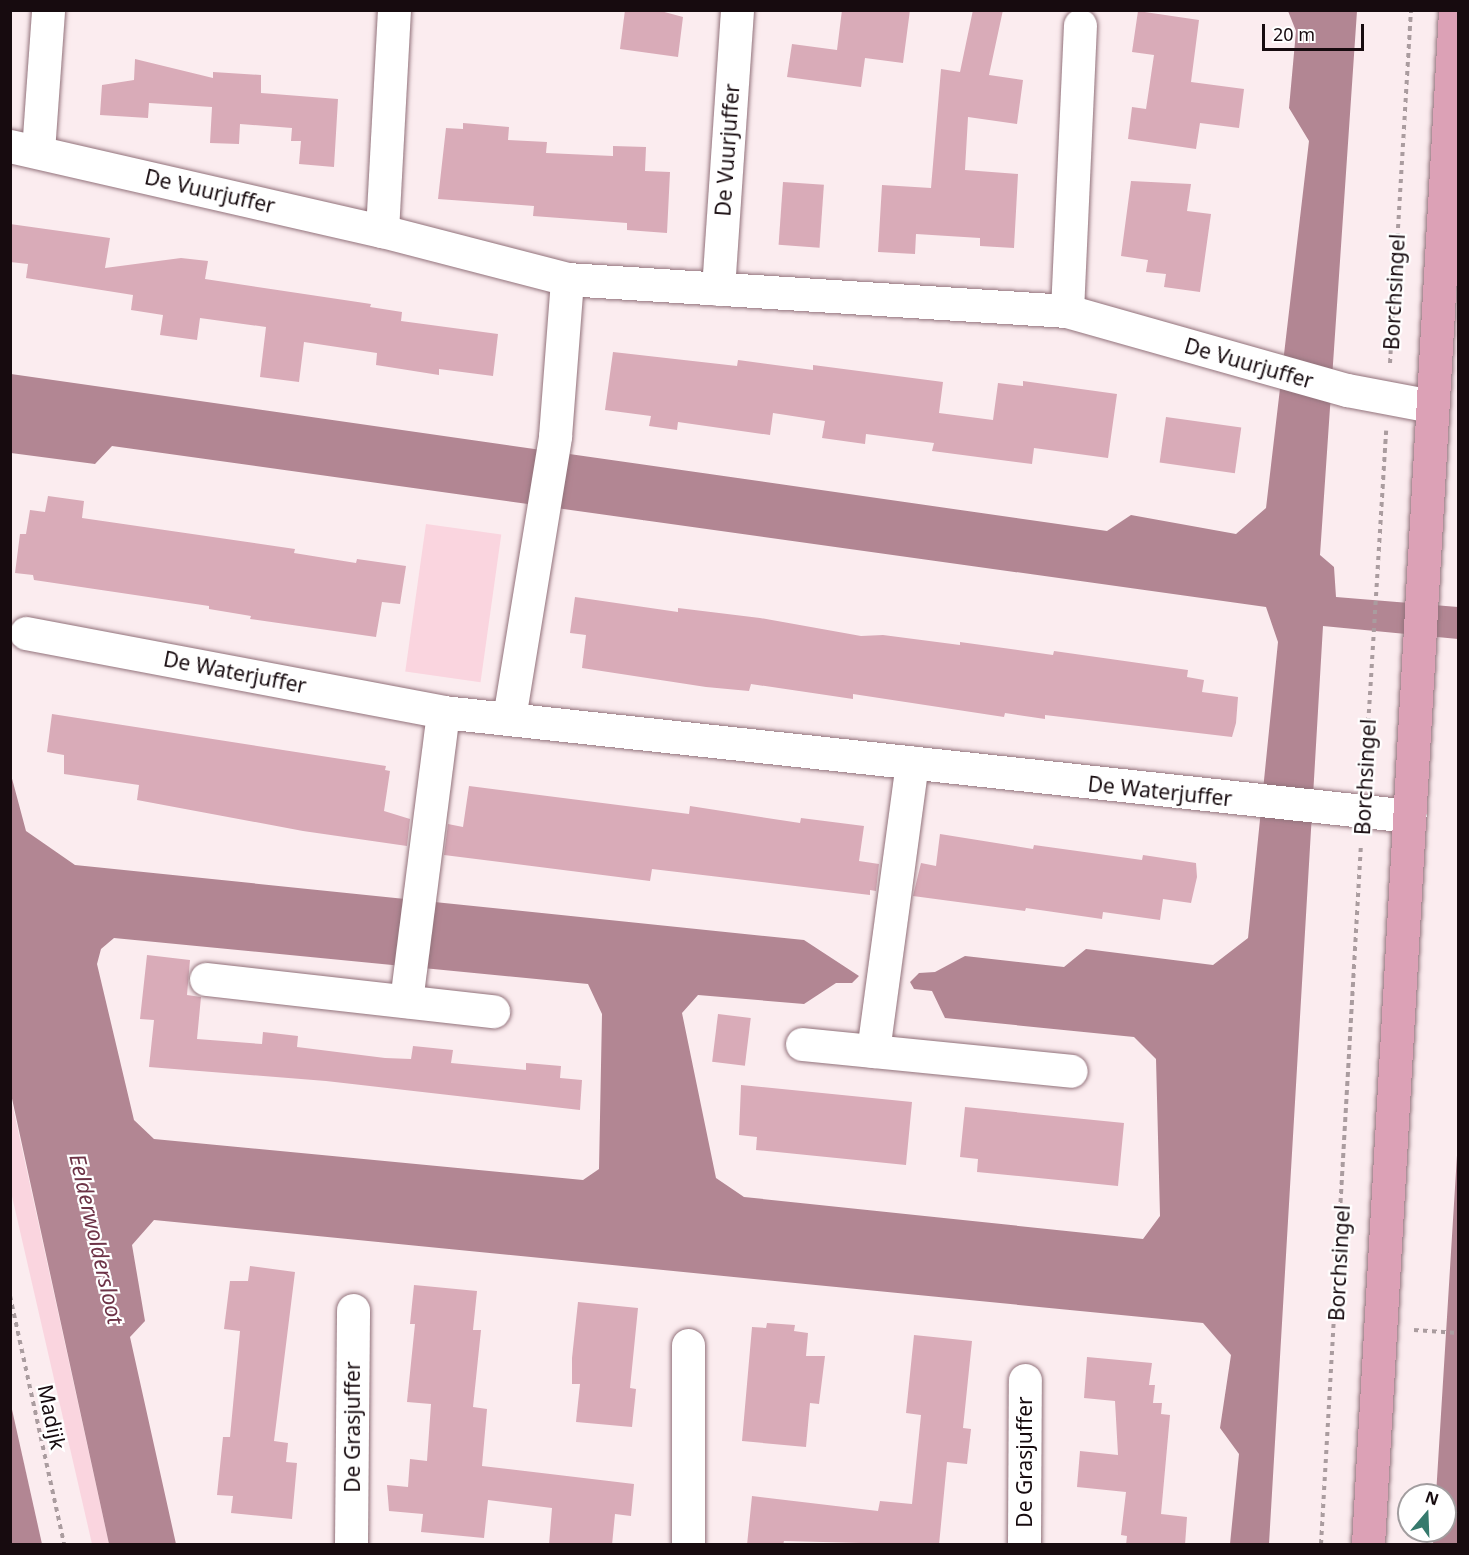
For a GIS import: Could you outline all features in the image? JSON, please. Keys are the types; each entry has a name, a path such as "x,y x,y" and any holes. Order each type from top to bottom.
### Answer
{"main road":[{"path":"1368,1545 1455,10"}],"street":[{"name":"De Vuurjuffer","path":"48,10 24,148 382,231 567,279 1067,311 1347,390 1432,406"},
{"path":"382,231 394,10"},
{"name":"De Vuurjuffer","path":"718,289 737,10"},
{"path":"1067,311 1080,25"},
{"path":"509,718 542,527 555,436 567,279"},
{"name":"De Waterjuffer","path":"26,633 444,712 1246,801 1409,816"},
{"path":"408,988 444,712"},
{"path":"873,1051 912,763"},
{"path":"206,979 408,988 493,1011"},
{"path":"802,1044 1071,1071"},
{"name":"De Grasjuffer","path":"351,1545 353,1310"},
{"path":"688,1346 688,1545"},
{"name":"De Grasjuffer","path":"1024,1545 1025,1380"}],"path":[{"name":"Borchsingel","path":"1321,1545 1411,10"},
{"name":"Madijk","path":"10,1296 63,1545"},
{"path":"1414,1330 1458,1333"}],"shaded area":[{"path":"426,524 501,535 481,682 405,672"},
{"path":"10,1094 109,1544 92,1544 11,1192"}],"water":[{"name":"Eelderwoldersloot","path":"1288,11 1357,11 1320,555 1334,567 1336,597 1458,607 1458,639 1323,626 1269,1544 1230,1544 1239,1454 1220,1428 1231,1355 1203,1323 154,1220 132,1245 145,1321 130,1337 176,1544 109,1544 11,1094 10,771 26,831 75,865 804,940 859,976 852,983 836,983 804,1004 698,995 682,1013 716,1178 744,1197 1143,1239 1160,1216 1156,1059 1134,1037 945,1018 932,991 914,989 910,982 919,973 935,972 965,956 1064,967 1086,949 1213,965 1248,938 1278,642 1266,607 112,446 95,464 11,453 11,374 1107,531 1131,515 1236,534 1266,508 1309,141 1289,108 1296,31","holes":["114,938 588,984 602,1014 599,1169 583,1180 154,1139 134,1120 97,964 101,949"]},
{"path":"1458,1139 1458,1544 1433,1544 1457,1543 1457,1483 1437,1483"},
{"path":"11,1405 42,1544 11,1544"}],"building":[{"path":"625,10 657,10 683,17 678,57 620,49"},
{"path":"842,10 910,10 903,63 865,58 861,87 787,77 792,44 837,50"},
{"path":"973,10 1003,10 989,75 1023,80 1017,124 968,117 965,170 1018,174 1014,248 980,246 980,238 916,234 915,254 878,252 882,185 931,188 941,69 960,72"},
{"path":"1138,11 1199,20 1191,82 1244,89 1239,128 1200,123 1196,149 1128,139 1132,107 1146,109 1154,55 1132,52"},
{"path":"135,59 213,78 213,72 261,75 261,93 338,99 334,167 299,164 301,141 291,141 292,128 240,124 239,144 210,143 212,107 149,103 148,118 100,115 102,85 134,80"},
{"path":"463,123 509,127 508,140 547,142 546,153 613,156 613,146 646,147 645,171 670,172 667,233 627,230 627,223 533,216 534,206 438,199 446,128 463,129"},
{"path":"1131,181 1191,184 1187,211 1211,214 1200,292 1164,287 1166,274 1146,272 1148,260 1121,256"},
{"path":"783,182 824,185 820,248 779,245"},
{"path":"10,224 110,238 105,268 181,258 208,261 205,279 371,304 370,307 402,312 401,321 498,334 493,376 439,369 439,375 376,365 377,353 304,342 299,382 260,377 266,327 200,318 197,340 160,335 163,315 131,310 133,295 26,278 28,264 10,262"},
{"path":"613,352 737,366 738,360 813,370 813,365 943,382 939,413 993,420 998,383 1023,386 1023,381 1117,394 1108,458 1034,448 1032,464 932,451 934,443 866,434 865,444 822,438 825,421 773,413 770,435 678,422 677,430 649,426 651,416 605,410"},
{"path":"1166,417 1241,428 1235,473 1160,463"},
{"path":"48,496 84,501 82,518 295,549 294,553 356,563 357,559 406,566 400,604 382,602 376,637 250,619 251,616 209,609 209,606 34,580 33,575 15,573 20,534 26,534 30,510 45,512"},
{"path":"575,597 678,612 678,608 760,618 861,636 883,635 960,645 960,642 1053,655 1054,651 1188,670 1187,677 1204,680 1202,692 1238,697 1236,723 1232,737 1045,715 1045,719 1005,713 1004,717 853,694 853,699 751,684 749,691 706,687 582,668 586,635 570,633"},
{"path":"52,714 386,766 385,770 390,771 384,811 410,819 407,846 303,831 137,800 139,785 64,774 64,755 47,752"},
{"path":"469,786 689,814 690,806 800,823 801,818 864,826 859,861 879,864 876,891 870,890 870,895 652,869 650,881 444,855 448,824 463,827"},
{"path":"940,834 1033,849 1034,845 1142,860 1143,855 1196,863 1197,877 1191,903 1163,899 1160,920 1103,912 1102,919 913,896 921,863 936,866"},
{"path":"147,955 190,960 187,995 201,997 197,1039 262,1044 263,1032 298,1036 297,1047 385,1058 411,1059 413,1046 453,1050 451,1063 526,1070 526,1063 561,1066 560,1078 582,1080 580,1110 326,1081 149,1067 154,1020 140,1019"},
{"path":"718,1014 751,1018 745,1066 712,1062"},
{"path":"741,1085 912,1102 906,1165 756,1150 757,1137 739,1135"},
{"path":"965,1107 1124,1123 1118,1186 977,1172 978,1159 960,1157"},
{"path":"250,1266 295,1272 274,1441 288,1443 286,1462 297,1463 292,1519 231,1513 233,1496 217,1495 223,1437 230,1437 240,1331 224,1329 230,1281 248,1281"},
{"path":"414,1285 477,1291 473,1330 481,1330 473,1407 487,1409 482,1466 634,1484 631,1516 615,1514 612,1545 549,1545 552,1508 488,1500 484,1538 421,1532 423,1514 389,1511 387,1485 408,1487 410,1459 427,1461 431,1404 407,1402 415,1324 410,1324"},
{"path":"578,1302 638,1308 630,1388 636,1389 632,1427 576,1422 580,1384 572,1384 572,1358"},
{"path":"767,1323 795,1325 794,1331 808,1333 806,1356 825,1356 819,1404 810,1403 806,1447 742,1441 752,1327 766,1328"},
{"path":"914,1335 972,1341 963,1428 971,1429 967,1464 947,1462 939,1545 784,1541 783,1545 747,1545 752,1496 878,1511 880,1501 912,1504 921,1415 906,1413"},
{"path":"1087,1357 1152,1363 1149,1385 1155,1385 1153,1403 1162,1403 1161,1414 1170,1415 1161,1514 1187,1517 1185,1545 1126,1545 1127,1536 1121,1535 1126,1492 1077,1487 1080,1451 1118,1455 1115,1401 1084,1398"}]}
